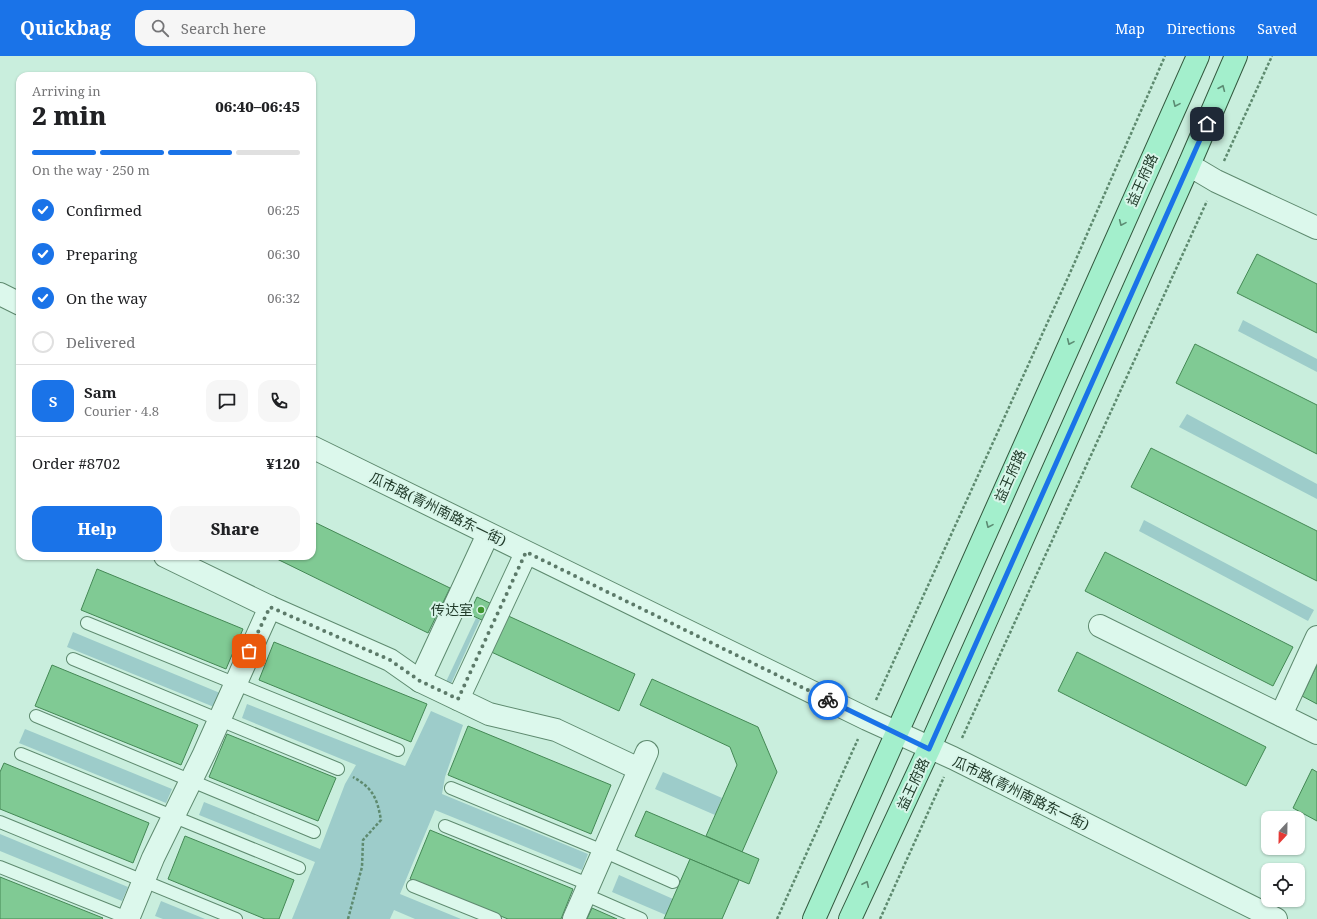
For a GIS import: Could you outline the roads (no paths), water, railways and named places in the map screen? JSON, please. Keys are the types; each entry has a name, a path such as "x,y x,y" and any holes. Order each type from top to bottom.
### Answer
{"main road":[{"name":"益王府路","path":"814,919 1198,56"},
{"name":"益王府路","path":"850,919 929,749 1236,56"}],"street":[{"path":"1189,165 1216,181 1317,228"},
{"path":"0,294 16,302"},
{"name":"瓜市路(青州南路东一街)","path":"316,449 867,719 929,749 953,758 1276,919"},
{"path":"420,681 488,534"},
{"path":"458,699 526,552"},
{"path":"173,560 270,607 390,660 420,681 489,714 556,730 643,761 574,919"},
{"path":"129,919 143,882 270,607"},
{"path":"1100,626 1317,733"},
{"path":"1280,715 1317,637"}],"lane":[{"path":"87,623 398,750"},
{"path":"72,658 338,769"},
{"path":"36,716 314,832"},
{"path":"21,754 299,868"},
{"path":"451,788 603,851 673,882"},
{"path":"0,822 236,919"},
{"path":"445,826 586,889 642,919"},
{"path":"0,866 129,919"},
{"path":"414,886 495,919"}],"place":[{"name":"传达室","path":"481,610"}]}
